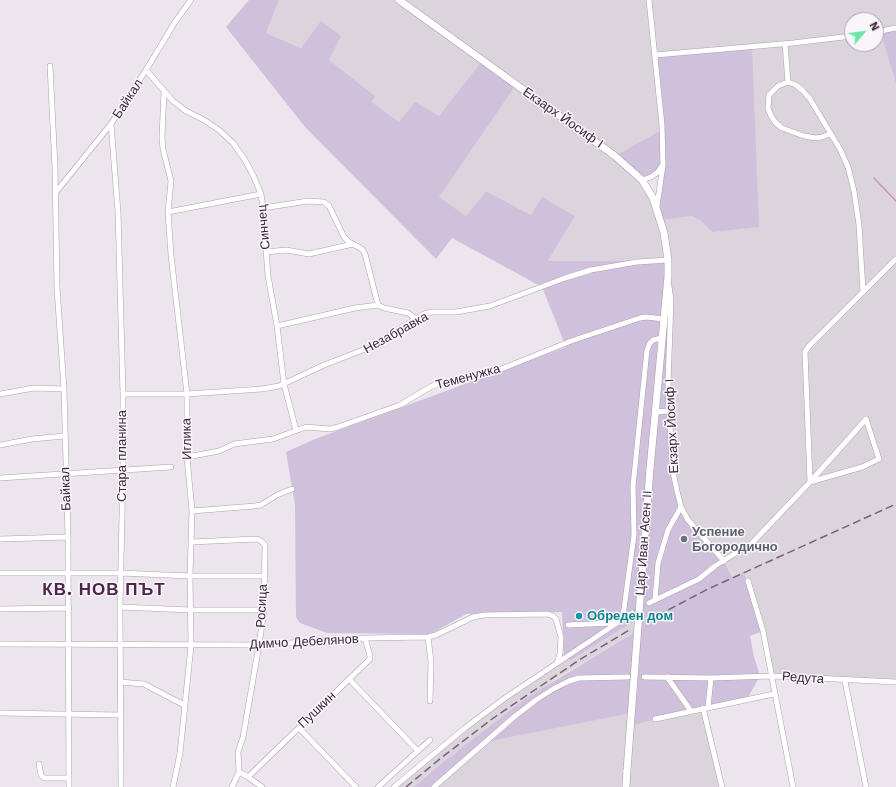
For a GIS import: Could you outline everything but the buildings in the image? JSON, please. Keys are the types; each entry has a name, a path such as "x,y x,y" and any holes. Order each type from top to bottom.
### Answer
{"main road":[{"name":"Екзарх Йосиф I","path":"399,0 601,145 642,180 657,207 664,233 668,260 664,321"},
{"name":"Цар Иван Асен II","path":"626,787 650,469 664,321"}],"street":[{"name":"Байкал","path":"56,192 111,124 175,22 191,0"},
{"path":"649,0 662,125 663,165 657,207"},
{"path":"884,30 896,28"},
{"path":"655,56 844,37"},
{"path":"785,44 788,82"},
{"name":"Байкал","path":"50,66 56,192 57,288 64,389 64,436 69,573 68,787"},
{"name":"Синчец","path":"146,70 177,105 219,130 233,143 245,160 261,194 268,276 277,326 284,384 296,430"},
{"path":"830,134 822,138 816,138 804,136 782,128 771,116 768,108 769,96 778,86 788,82 796,85 804,91 810,99 840,149 848,167 854,191 859,225 863,291"},
{"name":"Иглика","path":"164,92 162,137 163,149 171,181 168,212 171,255 187,394 187,457 192,511 190,576 191,646 180,753 173,787"},
{"name":"Стара планина","path":"111,124 118,212 122,394 123,470 120,574 121,787"},
{"path":"642,180 655,174 663,165"},
{"path":"168,212 261,194"},
{"path":"263,208 308,201 324,202 329,206 344,237 362,249 365,254 378,305"},
{"path":"266,252 286,250 309,254 353,244"},
{"path":"810,482 805,352 809,346 896,259"},
{"name":"Незабравка","path":"122,394 187,394 273,388 324,365 368,348 424,314 432,312 456,312 490,306 591,270 637,262 668,260"},
{"name":"Екзарх Йосиф I","path":"668,276 671,300 668,383 673,472 681,507 688,520 724,560"},
{"path":"277,326 355,308 378,305 384,308 408,313 416,319"},
{"name":"Теменужка","path":"187,457 219,451 234,444 273,439 306,427 330,429 338,428 400,405 432,386 445,382 474,378 489,374 571,341 640,318 646,317 664,321"},
{"path":"568,625 618,622 622,617 634,535 633,486 647,350 653,340 662,338"},
{"path":"0,394 34,388 64,389"},
{"path":"655,412 669,411"},
{"path":"649,603 699,579 715,566 752,543 810,482 866,418 879,459 862,467 810,482"},
{"path":"0,445 64,436"},
{"path":"0,478 66,472 171,467"},
{"path":"192,511 261,505 277,495 292,489"},
{"path":"655,600 658,563 668,530 681,507"},
{"path":"0,539 68,537"},
{"name":"Росица","path":"191,542 257,539 265,545 264,610 243,737 238,752 239,772 232,787"},
{"path":"0,573 264,576"},
{"path":"748,581 763,631 793,787"},
{"path":"120,607 191,610 264,610"},
{"path":"0,608 69,608"},
{"path":"394,787 465,728 505,698 632,613"},
{"name":"Димчо Дебелянов","path":"0,644 191,646 259,645 365,638 428,637 436,635 473,617 484,615 548,614 556,619 561,637 560,654 557,663"},
{"path":"428,637 431,662 430,701"},
{"name":"Пушкин","path":"248,776 370,660 365,638"},
{"name":"Редута","path":"644,677 710,678 772,676 845,681 896,682"},
{"path":"434,787 514,717 569,680 579,678 628,677"},
{"path":"667,678 692,711"},
{"path":"710,678 706,708 722,787"},
{"path":"349,679 418,751"},
{"path":"845,681 866,787"},
{"path":"120,682 144,684 184,705"},
{"path":"655,719 774,694"},
{"path":"0,713 120,715"},
{"path":"299,728 356,787"},
{"path":"378,787 430,740"},
{"path":"39,764 41,775 44,778 68,778"},
{"path":"239,772 248,776 262,787"}],"shaded area":[{"path":"249,0 279,0 266,33 301,48 321,21 341,36 329,60 375,96 372,102 399,122 415,102 439,116 482,61 516,85 439,197 466,216 486,191 531,215 542,197 575,216 548,261 668,260 668,383 677,491 688,520 724,561 733,578 743,573 748,581 763,631 750,636 754,657 760,676 747,699 655,719 631,726 631,713 486,742 434,787 414,787 442,763 528,697 638,630 638,619 571,660 564,659 562,612 466,614 431,634 327,633 300,623 296,617 295,505 286,452 315,439 566,347 542,287 452,238 436,259 305,127 226,27"},
{"path":"279,0 896,0 896,28 884,30 884,12 844,12 844,52 884,52 884,44 896,84 896,682 772,676 763,631 724,560 688,520 677,491 669,411 668,260 548,261 575,216 543,198 531,215 486,191 466,216 438,197 516,85 482,62 439,117 399,122 372,102 375,96 328,60 322,21 301,48 266,33","holes":["662,130 712,232 701,221 653,198 628,167"]},
{"path":"896,28 896,84 884,44 884,30"},
{"path":"752,47 759,227 712,232 701,221 691,216 661,220 657,207 663,166 642,180 615,156 662,130 655,55"},
{"path":"639,618 638,630 555,679 442,763 414,787 394,787 465,728 564,659 571,660"},
{"path":"703,708 722,787 434,787 486,742 632,712 655,719"}],"waterway":[{"path":"874,178 896,201"}],"tunnel":[{"path":"632,613 649,603"}],"railway":[{"path":"647,621 708,589 896,504"},
{"path":"406,787 492,719 579,660 631,629"}],"place":[{"name":"Успение Богородично","path":"684,539"},
{"name":"Обреден дом","path":"579,616"}],"district":[{"name":"КВ. НОВ ПЪТ","path":"104,590"}]}
